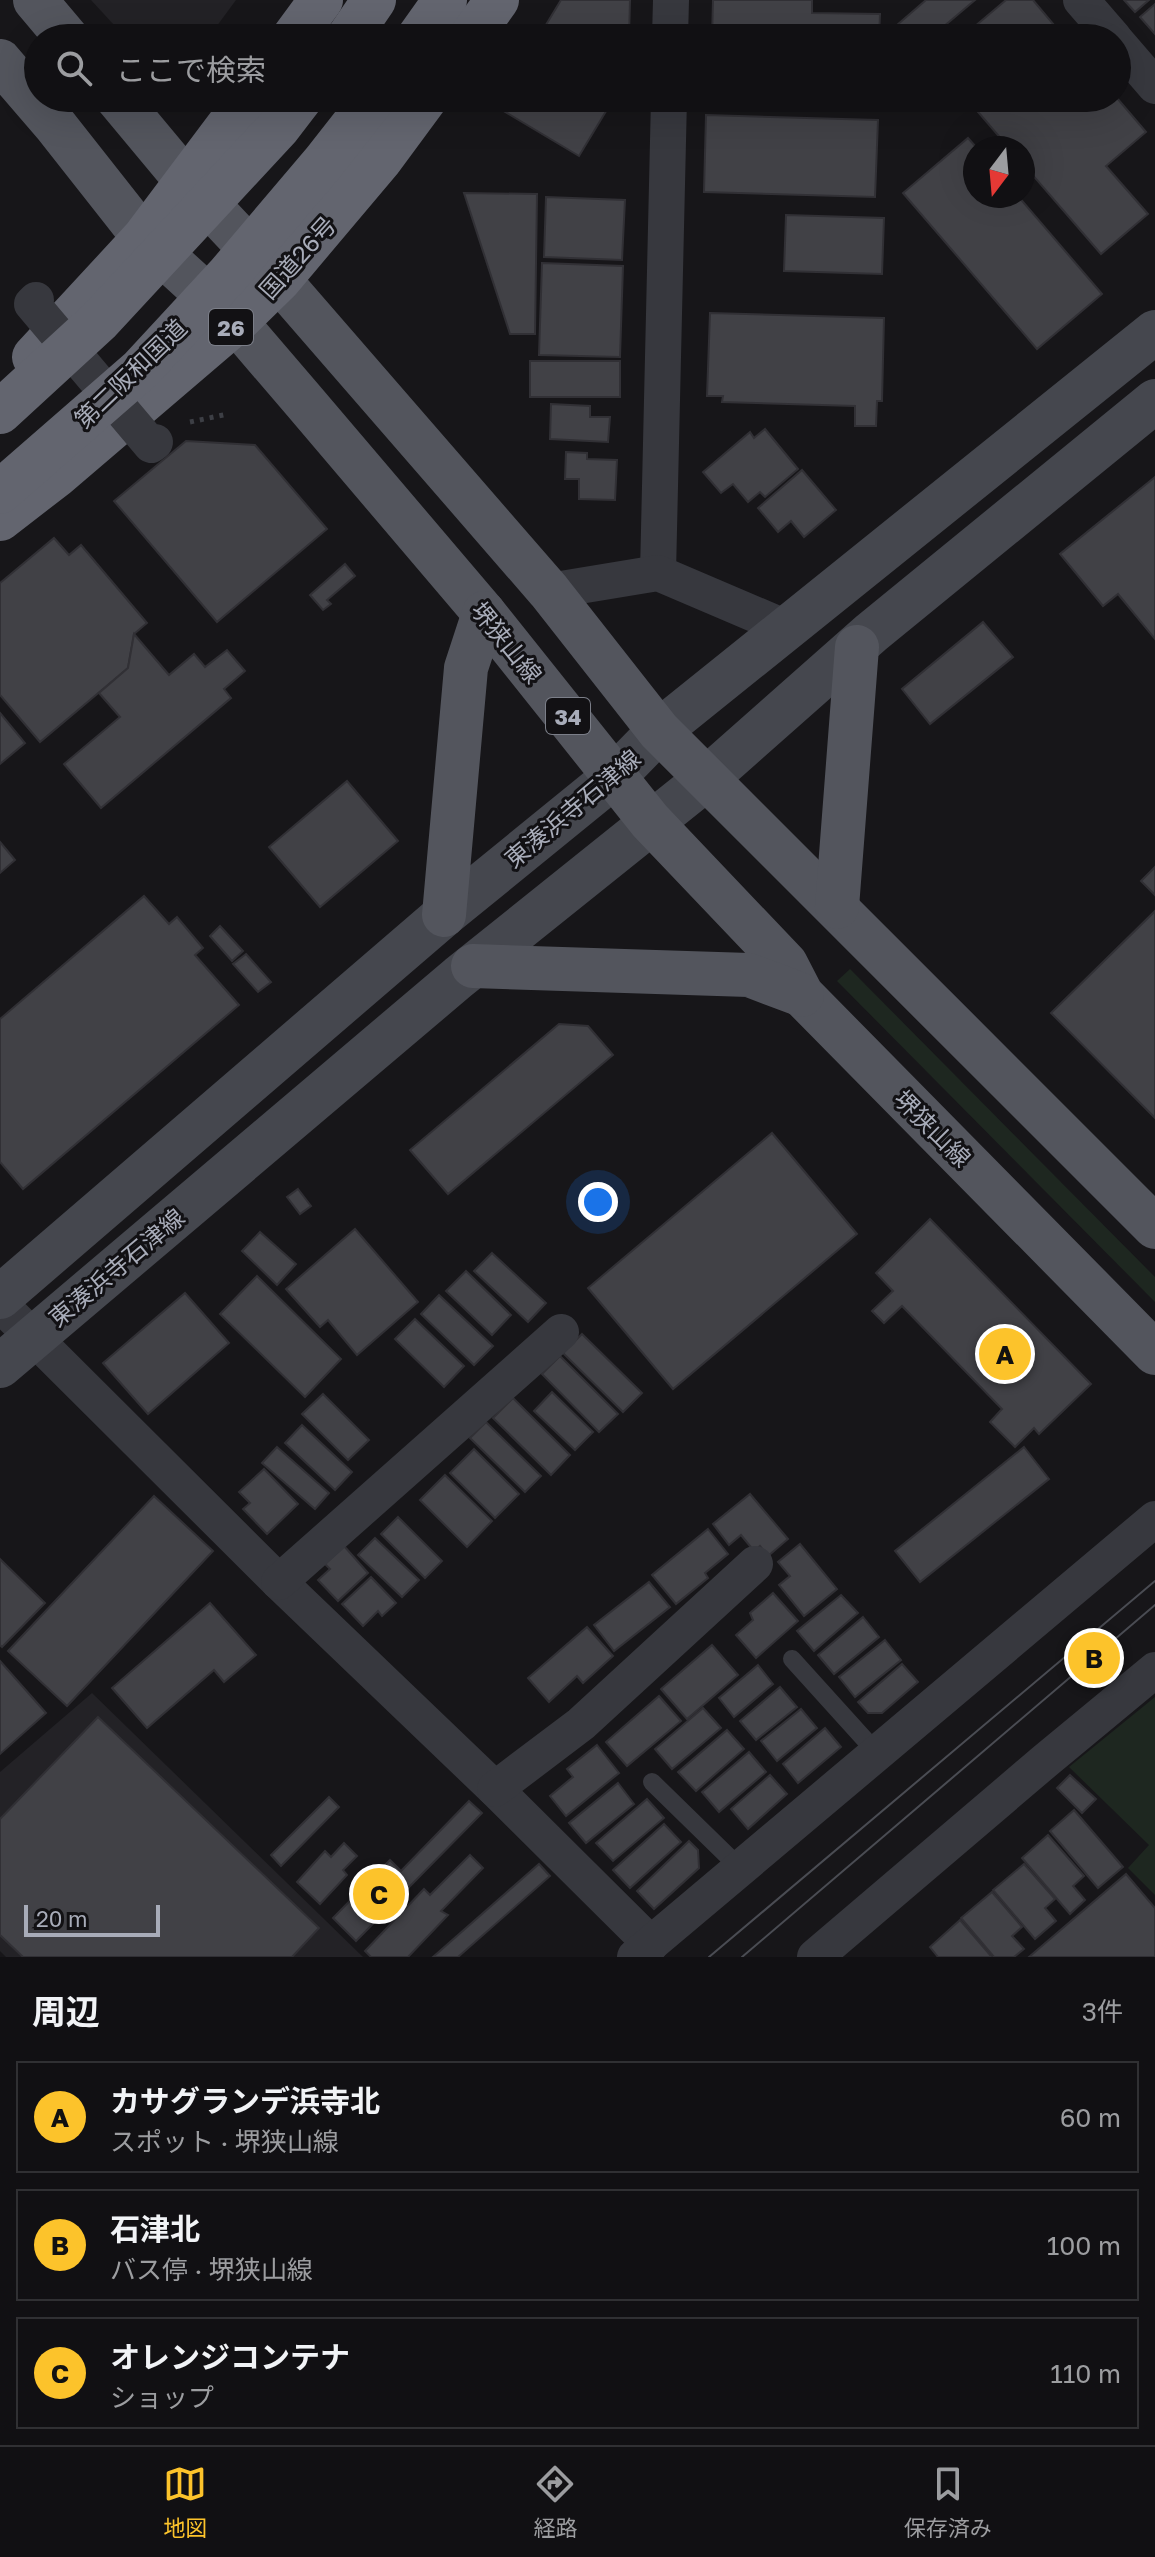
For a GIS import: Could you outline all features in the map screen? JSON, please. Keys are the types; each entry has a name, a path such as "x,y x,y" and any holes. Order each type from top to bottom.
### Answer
{"highway":[{"path":"303,24 321,0"},
{"path":"358,24 374,0"},
{"path":"428,24 445,0"},
{"path":"480,24 497,0"},
{"path":"0,395 144,238 239,112"},
{"path":"0,412 99,321 290,112"},
{"name":"第二阪和国道","path":"0,492 141,369 228,275 363,112"},
{"name":"国道26号","path":"0,519 57,475 236,322 279,280 381,159 416,112"}],"main road":[{"path":"35,0 55,24"},
{"name":"堺狭山線","path":"0,61 24,89"},
{"name":"堺狭山線","path":"44,112 144,238 236,322 484,613 650,821 786,964 802,995 1155,1353"},
{"name":"34","path":"129,112 549,591 659,731 1155,1227"},
{"path":"444,915 466,668 484,613"},
{"path":"837,907 857,647"},
{"path":"473,966 749,975 802,995"}],"street":[{"path":"670,24 671,0"},
{"path":"1081,0 1102,24"},
{"path":"1131,58 1155,86"},
{"path":"658,573 669,112"},
{"path":"36,300 32,304 151,445 155,442"},
{"name":"東湊浜寺石津線","path":"0,1297 444,915 616,775 659,731 1155,332"},
{"name":"東湊浜寺石津線","path":"16,1352 473,966 706,779 857,647 1155,401"},
{"path":"549,591 658,573 787,628"},
{"path":"0,1304 16,1352 279,1582 495,1789 643,1950 1155,1519"},
{"path":"279,1582 561,1332"},
{"path":"495,1789 581,1724 755,1564"},
{"path":"815,1957 1155,1670"}],"lane":[{"path":"792,1659 877,1753"},
{"path":"652,1782 740,1868"}],"shaded area":[{"path":"91,0 236,0 218,24 113,24"},
{"path":"850,969 1155,1277 1155,1302 837,981"},
{"path":"92,1693 363,1957 6,1957 0,1951 0,1772"},
{"path":"1155,1697 1155,1895 1128,1868 1149,1845 1069,1767"}],"building":[{"path":"561,0 630,0 629,24 546,24"},
{"path":"713,0 812,0 812,13 880,14 880,24 712,24"},
{"path":"926,0 975,0 947,24 898,24"},
{"path":"1006,0 1033,0 1053,24 978,24"},
{"path":"1124,0 1149,0 1135,12"},
{"path":"1155,4 1155,34 1140,17"},
{"path":"505,112 606,112 579,156"},
{"path":"978,112 1129,112 1146,132 1106,166 1148,214 1101,254 1035,178 1035,136 999,136"},
{"path":"706,115 878,120 875,197 704,192"},
{"path":"963,142 963,208 1028,208 1102,294 1037,349 903,193"},
{"path":"464,193 537,194 535,334 510,334"},
{"path":"546,197 625,200 622,260 544,257"},
{"path":"786,215 884,218 882,274 784,271"},
{"path":"542,263 623,266 620,357 539,355"},
{"path":"710,313 884,318 882,401 877,401 876,426 855,426 855,406 722,402 723,396 707,396"},
{"path":"530,361 620,361 620,397 530,397"},
{"path":"551,404 590,406 590,417 610,417 608,442 550,439"},
{"path":"765,429 798,469 765,497 760,492 748,502 733,484 721,493 703,472 750,432 754,438"},
{"path":"186,441 255,445 327,529 217,622 114,501"},
{"path":"566,452 587,453 587,459 617,460 615,500 579,499 579,479 565,479"},
{"path":"802,470 836,510 804,537 791,521 778,532 758,508"},
{"path":"1155,477 1155,639 1118,594 1103,606 1060,554"},
{"path":"54,538 69,555 81,545 147,623 134,634 128,668 40,742 0,695 0,583"},
{"path":"345,564 355,576 327,600 331,604 323,610 310,595"},
{"path":"983,622 1013,657 930,724 902,689"},
{"path":"134,634 169,675 194,654 205,667 227,650 245,671 224,689 231,698 101,808 64,764 120,717 99,693 128,668"},
{"path":"0,713 25,743 0,764"},
{"path":"347,781 398,841 320,907 269,847"},
{"path":"0,842 15,860 0,873"},
{"path":"1155,867 1155,895 1141,881"},
{"path":"144,896 169,924 177,917 203,948 195,955 239,1005 23,1189 0,1162 0,1019"},
{"path":"1155,911 1155,1118 1051,1013"},
{"path":"220,926 243,951 232,961 210,936"},
{"path":"246,954 271,982 258,992 233,964"},
{"path":"559,1024 588,1026 613,1055 448,1194 410,1150"},
{"path":"772,1133 857,1234 673,1389 588,1288"},
{"path":"298,1189 311,1206 300,1214 287,1197"},
{"path":"930,1219 1091,1384 1039,1434 1034,1428 1015,1447 990,1422 1002,1409 902,1306 884,1323 872,1311 893,1291 876,1273"},
{"path":"355,1229 418,1302 357,1355 328,1320 320,1327 286,1289"},
{"path":"260,1232 296,1264 277,1285 242,1251"},
{"path":"492,1253 546,1303 528,1322 474,1271"},
{"path":"466,1271 511,1315 492,1335 446,1291"},
{"path":"257,1276 341,1359 305,1397 220,1314"},
{"path":"185,1293 229,1343 148,1414 103,1363"},
{"path":"439,1295 493,1346 474,1365 421,1314"},
{"path":"415,1319 464,1366 444,1387 395,1339"},
{"path":"582,1334 642,1393 623,1412 563,1353"},
{"path":"560,1356 618,1414 599,1432 542,1374"},
{"path":"552,1392 593,1432 575,1450 534,1411"},
{"path":"323,1394 369,1440 348,1460 302,1414"},
{"path":"513,1398 570,1455 551,1475 493,1418"},
{"path":"486,1422 541,1476 525,1492 470,1438"},
{"path":"302,1425 352,1472 335,1490 285,1443"},
{"path":"277,1447 329,1493 315,1509 262,1463"},
{"path":"1024,1447 1049,1479 920,1582 895,1551"},
{"path":"474,1449 519,1494 495,1518 450,1473"},
{"path":"264,1469 298,1504 267,1534 243,1509 250,1503 239,1492"},
{"path":"445,1475 492,1521 467,1547 420,1500"},
{"path":"750,1494 788,1539 768,1556 760,1546 754,1551 741,1535 729,1545 713,1524"},
{"path":"154,1496 213,1551 67,1706 8,1651"},
{"path":"398,1517 442,1561 425,1578 381,1534"},
{"path":"708,1529 728,1554 705,1573 708,1578 676,1604 652,1575"},
{"path":"375,1538 419,1580 402,1597 358,1555"},
{"path":"800,1544 837,1589 804,1616 779,1585 790,1576 778,1562"},
{"path":"344,1546 368,1573 338,1601 318,1580 330,1569 325,1564"},
{"path":"0,1559 45,1603 2,1647 0,1645"},
{"path":"371,1577 396,1603 382,1616 378,1611 363,1626 342,1604"},
{"path":"649,1582 670,1607 614,1651 594,1625"},
{"path":"773,1593 798,1621 756,1658 736,1635 753,1620 750,1613"},
{"path":"841,1595 858,1613 814,1651 797,1631"},
{"path":"210,1603 256,1655 224,1682 214,1670 147,1728 112,1688"},
{"path":"863,1617 879,1637 834,1674 818,1655"},
{"path":"587,1627 613,1656 583,1683 577,1676 549,1702 528,1678"},
{"path":"885,1640 901,1660 855,1697 839,1677"},
{"path":"712,1645 738,1675 687,1719 661,1689"},
{"path":"0,1661 46,1713 0,1754"},
{"path":"902,1664 918,1682 882,1713 868,1713 858,1702"},
{"path":"758,1665 773,1684 734,1717 719,1698"},
{"path":"780,1687 797,1707 756,1740 740,1721"},
{"path":"659,1696 681,1721 627,1766 606,1742"},
{"path":"703,1708 721,1728 672,1769 655,1749"},
{"path":"801,1709 817,1728 777,1761 761,1741"},
{"path":"98,1717 319,1928 292,1957 23,1957 0,1935 0,1819"},
{"path":"825,1728 841,1747 798,1783 783,1764"},
{"path":"727,1730 744,1749 696,1791 678,1772"},
{"path":"597,1745 619,1773 566,1816 550,1796 573,1777 567,1769"},
{"path":"749,1752 766,1772 719,1812 702,1792"},
{"path":"770,1775 787,1794 748,1829 731,1809"},
{"path":"1070,1775 1096,1799 1082,1813 1057,1788"},
{"path":"618,1783 634,1804 586,1843 569,1823"},
{"path":"329,1797 339,1807 281,1866 271,1855"},
{"path":"647,1799 664,1818 613,1861 596,1843"},
{"path":"469,1801 482,1813 356,1941 333,1918 390,1860 401,1871"},
{"path":"1074,1810 1123,1867 1098,1888 1050,1831"},
{"path":"664,1824 681,1842 630,1888 613,1870"},
{"path":"1048,1835 1084,1876 1073,1886 1085,1900 1070,1914 1022,1858"},
{"path":"689,1841 698,1850 699,1868 654,1909 637,1891"},
{"path":"344,1843 357,1856 343,1870 347,1875 320,1904 297,1882 325,1851 331,1857"},
{"path":"470,1855 483,1868 441,1911 448,1915 408,1957 371,1957 365,1951 424,1889 430,1895"},
{"path":"539,1864 550,1876 458,1957 433,1957"},
{"path":"1024,1864 1055,1899 1045,1908 1056,1921 1035,1939 993,1890"},
{"path":"1126,1874 1155,1908 1155,1957 1029,1957"},
{"path":"992,1892 1022,1927 1012,1936 1024,1949 1014,1957 994,1957 961,1918"},
{"path":"960,1920 991,1956 938,1957 930,1947"}],"tram line":[{"path":"709,1957 1155,1581"},
{"path":"742,1957 1155,1605"}],"place":[{"name":"カサグランデ浜寺北","path":"1005,1354"},
{"name":"石津北","path":"1094,1658"},
{"name":"オレンジコンテナ","path":"379,1894"}]}
